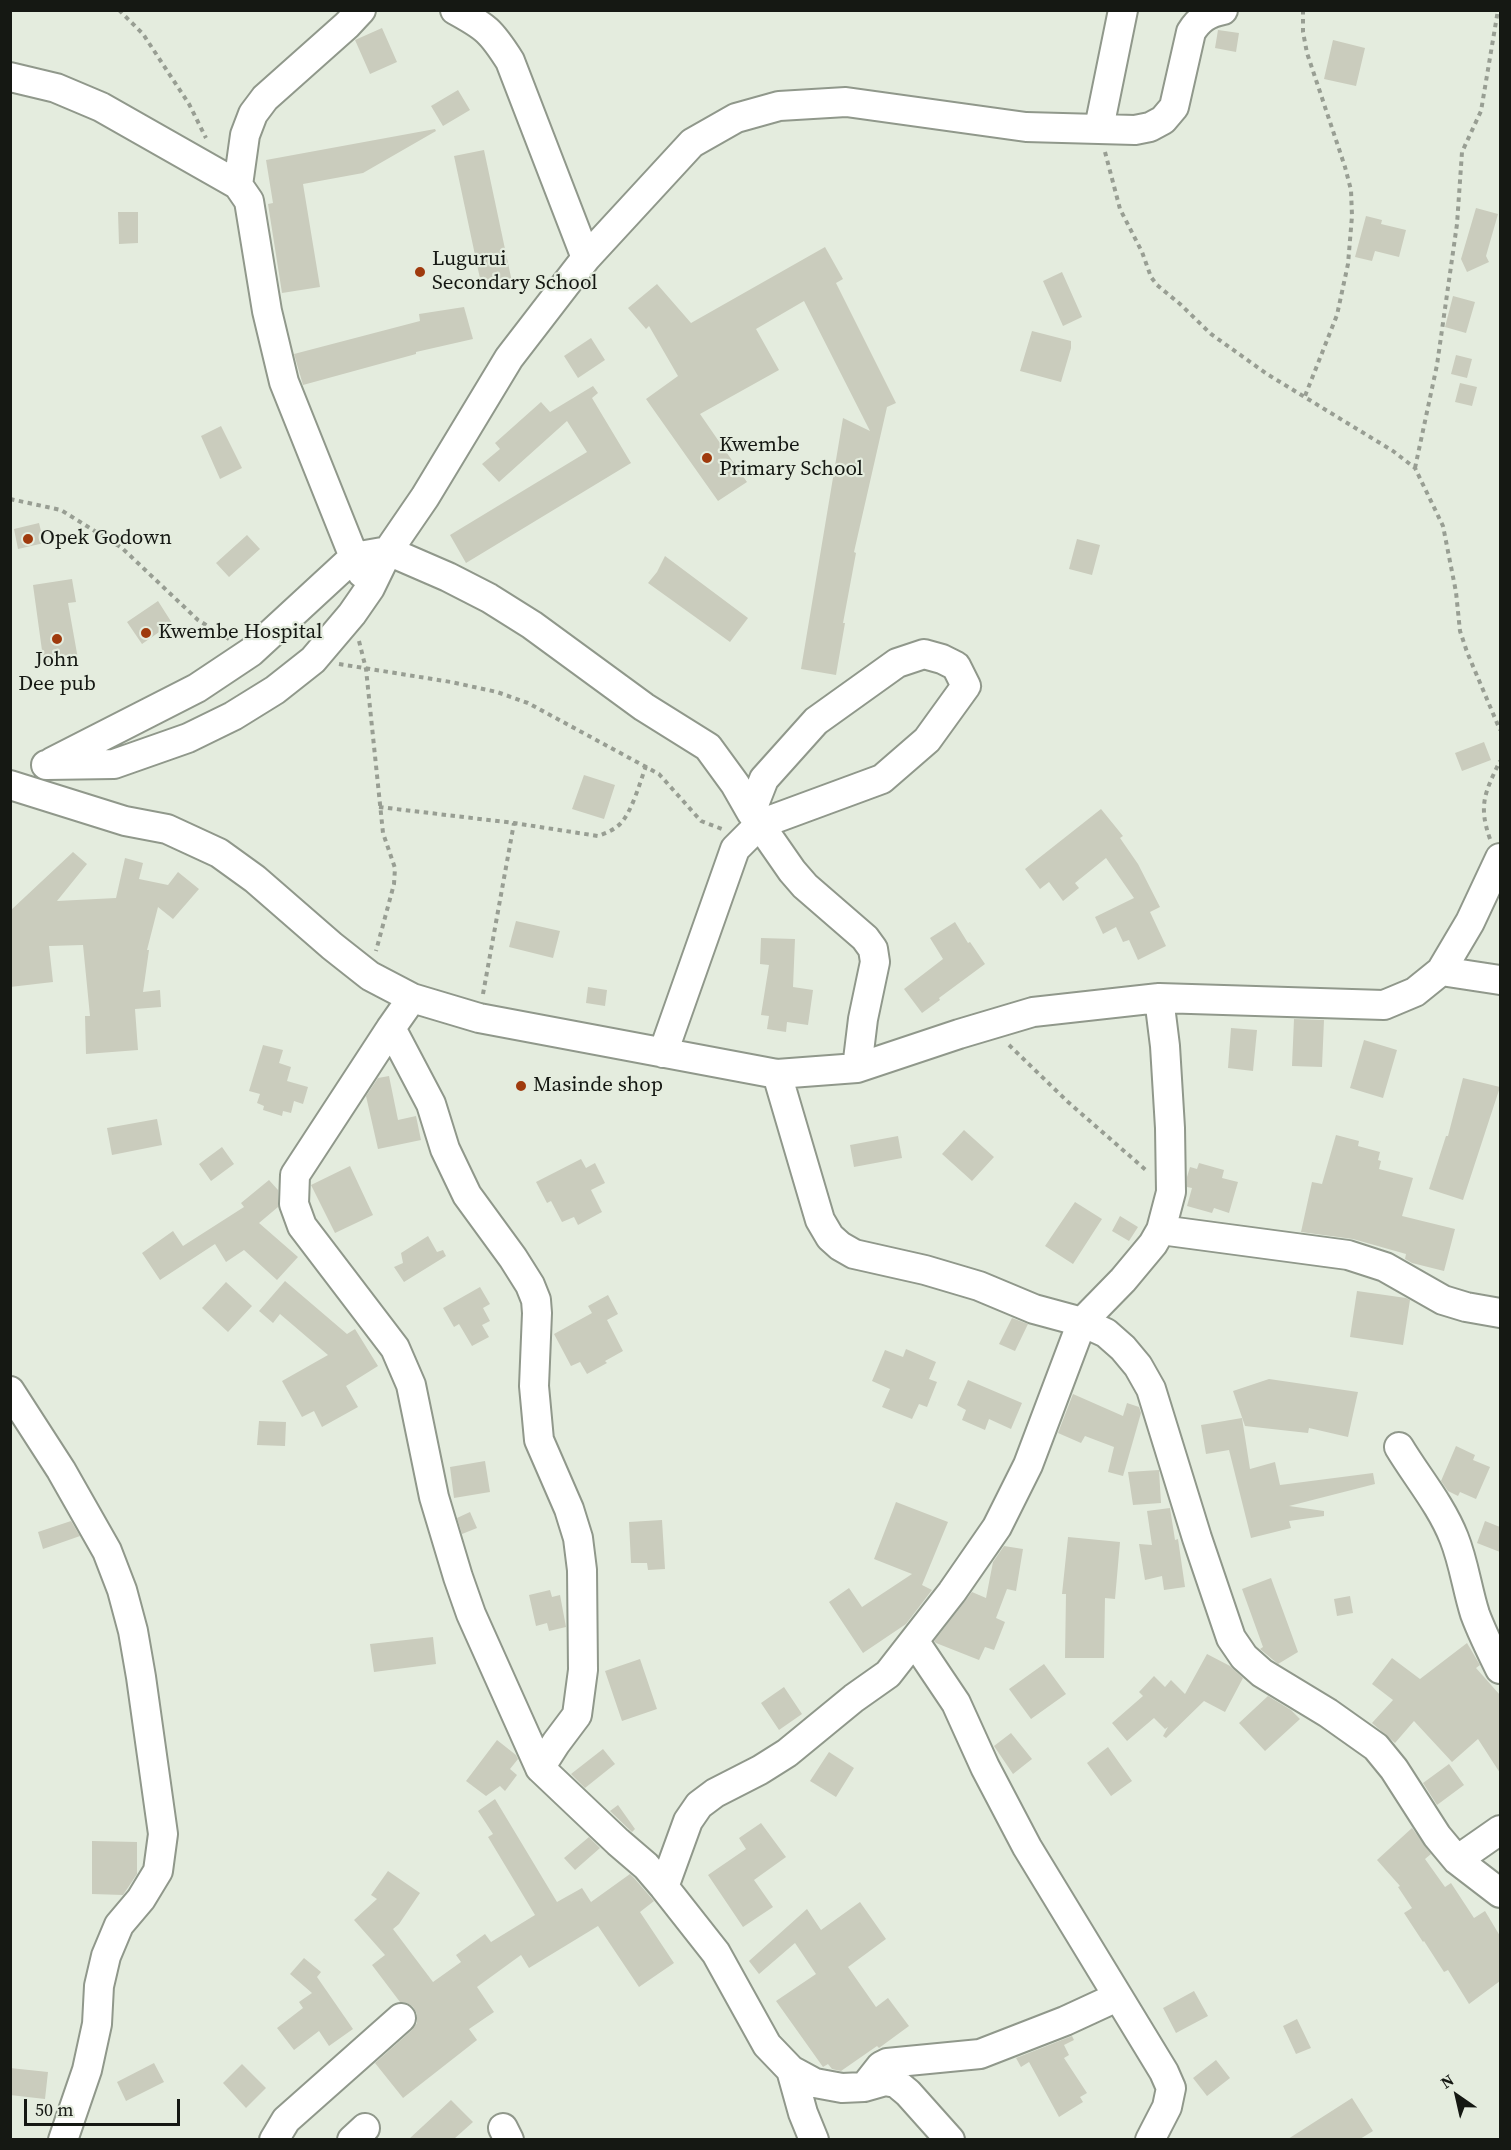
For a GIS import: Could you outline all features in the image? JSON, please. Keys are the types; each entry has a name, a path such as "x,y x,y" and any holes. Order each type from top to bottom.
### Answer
{"street":[{"path":"232,182 253,114 265,98 347,26 361,10"},
{"path":"455,10 477,21 495,37 510,61 586,258"},
{"path":"1099,128 1123,10"},
{"path":"46,765 114,764 188,738 267,696 313,660 352,614 370,588 388,551 425,497 509,357 586,258 692,143 736,118 779,106 846,102 1026,127 1135,130 1150,127 1163,120 1174,107 1191,32 1198,21 1211,12 1223,10"},
{"path":"10,77 56,88 101,107 232,182 249,201 267,311 285,382 354,557 370,588"},
{"path":"10,784 197,688 250,652 354,557 388,551 448,577 498,604 532,625 644,706 708,747 735,784 752,825 805,886 865,938 873,949 875,962 863,1019 857,1068"},
{"path":"663,1053 735,849 752,825 764,779 816,721 897,663 924,654 956,666 966,686 927,740 882,779 752,825"},
{"path":"10,784 125,821 167,829 219,853 255,879 332,946 370,975 412,998 479,1018 777,1074 857,1068 1033,1012 1159,998 1384,1005 1415,992 1441,971 1470,922 1499,860"},
{"path":"1441,971 1500,980"},
{"path":"412,998 295,1175 294,1204 302,1226 395,1348 411,1385 434,1497 458,1577 471,1614 540,1768 646,1866 664,1887 716,1953 767,2045 791,2070 815,2083 842,2088 864,2087 885,2082 896,2083 950,2139"},
{"path":"664,1887 688,1821 699,1805 715,1793 787,1753 854,1698 888,1674 915,1642 997,1527 1028,1465 1082,1322 1123,1280 1153,1244 1161,1230 1171,1192 1165,1046 1159,998"},
{"path":"391,1028 430,1104 445,1149 467,1196 513,1258 530,1285 536,1300 534,1386 539,1440 569,1509 578,1538 582,1581 583,1670 577,1715 540,1768"},
{"path":"777,1074 820,1220 830,1237 840,1246 854,1254 924,1269 979,1286 1034,1309 1082,1322 1106,1333 1123,1348 1138,1365 1151,1389 1220,1607 1231,1638 1244,1657 1262,1673 1336,1718 1376,1747 1395,1769 1437,1836 1457,1860 1500,1893"},
{"path":"1161,1230 1348,1255 1385,1267 1443,1300 1500,1313"},
{"path":"10,1392 61,1470 107,1551 122,1590 133,1631 141,1677 163,1834 158,1871 141,1899 119,1925 105,1956 99,1986 97,2024 87,2070 63,2139"},
{"path":"1399,1447 1444,1516 1454,1537 1466,1572 1475,1614 1500,1669"},
{"path":"915,1642 956,1703 985,1767 1027,1847 1164,2072 1171,2088 1167,2107 1149,2139"},
{"path":"1457,1860 1500,1830"},
{"path":"864,2087 881,2066 887,2063 980,2055 1065,2021 1117,1997"},
{"path":"274,2139 286,2120 401,2018"},
{"path":"791,2070 803,2113 814,2139"}],"path":[{"path":"119,10 143,34 189,104 232,182"},
{"path":"1303,10 1303,32 1307,52 1345,167 1351,190 1352,216 1348,264 1337,315 1305,396"},
{"path":"1415,468 1437,365 1457,224 1462,152 1481,111 1498,10"},
{"path":"1099,128 1120,209 1156,285 1211,334 1267,374 1393,450 1415,468 1443,526 1456,592 1460,631 1500,730"},
{"path":"10,499 61,510 122,548 198,620 250,652"},
{"path":"313,660 497,692 528,703 659,774 700,821 752,825"},
{"path":"366,669 379,807 383,833 395,868 394,884 370,975"},
{"path":"1499,860 1488,832 1483,804 1486,791 1500,761"},
{"path":"379,807 514,823 598,836 620,825 646,766"},
{"path":"479,1018 514,823"},
{"path":"989,1025 1068,1102 1171,1192"}],"building":[{"path":"382,28 397,62 370,74 355,40"},
{"path":"1218,30 1239,33 1236,52 1215,48"},
{"path":"1333,40 1365,48 1356,86 1324,79"},
{"path":"458,90 470,110 443,126 431,106"},
{"path":"435,129 436,131 363,173 303,184 320,287 282,293 268,204 273,203 266,160"},
{"path":"484,150 512,282 482,288 454,156"},
{"path":"1476,208 1498,214 1486,256 1489,262 1467,272 1461,259"},
{"path":"118,212 138,212 138,243 119,244"},
{"path":"1366,216 1382,220 1381,224 1406,230 1399,257 1375,251 1372,261 1355,257"},
{"path":"825,247 843,279 836,283 896,403 887,407 854,552 856,553 836,675 801,669 843,418 870,431 804,301 756,329 779,370 700,414 747,482 718,501 646,399 678,376 649,326 646,329 628,308 657,284 691,323"},
{"path":"1062,272 1082,317 1063,326 1043,281"},
{"path":"1453,296 1475,302 1466,333 1445,327"},
{"path":"464,307 473,339 416,352 416,354 303,385 294,354 420,321 419,314"},
{"path":"1032,331 1071,341 1061,382 1020,371"},
{"path":"591,338 605,360 578,378 564,356"},
{"path":"1456,355 1472,359 1467,378 1451,374"},
{"path":"1460,383 1477,387 1472,406 1455,402"},
{"path":"593,386 598,393 592,398 631,463 466,563 450,535 587,452 567,421 499,482 482,464 500,449 495,443 541,402 550,412"},
{"path":"221,426 242,468 220,479 201,436"},
{"name":"Opek Godown","path":"39,523 44,543 18,549 14,529"},
{"path":"247,535 260,549 229,577 216,563"},
{"path":"1077,539 1100,545 1092,575 1069,569"},
{"path":"665,556 748,618 730,642 648,583"},
{"path":"72,579 76,602 68,603 78,659 44,665 33,585"},
{"name":"Kwembe Hospital","path":"158,601 172,623 142,644 127,622"},
{"path":"1484,742 1491,760 1462,771 1455,753"},
{"path":"584,775 615,785 604,819 572,809"},
{"path":"1101,809 1123,836 1120,838 1138,864 1160,907 1150,912 1166,946 1138,960 1129,940 1123,942 1116,927 1103,934 1095,917 1134,898 1106,858 1075,883 1079,888 1063,901 1049,882 1040,889 1025,869"},
{"path":"73,852 87,864 57,901 116,898 125,858 143,863 139,879 168,885 178,872 199,889 173,919 158,907 147,950 149,950 143,992 160,990 161,1007 135,1009 138,1050 86,1054 85,1016 90,1016 83,945 49,946 53,982 10,987 10,911"},
{"path":"516,921 560,931 553,958 509,947"},
{"path":"955,922 985,964 922,1013 904,989 943,959 930,938"},
{"path":"761,938 795,939 793,987 813,990 808,1025 787,1022 786,1032 767,1029 769,1016 761,1015 769,965 760,964"},
{"path":"588,987 607,990 605,1006 586,1003"},
{"path":"1294,1019 1324,1020 1322,1067 1292,1066"},
{"path":"1231,1028 1257,1030 1253,1071 1228,1068"},
{"path":"1364,1040 1397,1050 1383,1098 1350,1088"},
{"path":"263,1045 283,1050 279,1063 291,1067 287,1081 308,1087 303,1104 294,1101 291,1113 283,1111 282,1116 263,1110 264,1106 257,1103 260,1094 249,1091"},
{"path":"389,1076 398,1120 416,1116 421,1140 378,1149 366,1096 378,1078"},
{"path":"1463,1078 1500,1087 1463,1200 1429,1189 1446,1136 1448,1136"},
{"path":"157,1119 162,1145 112,1155 107,1128"},
{"path":"964,1130 994,1157 972,1181 942,1154"},
{"path":"1336,1135 1359,1141 1358,1146 1380,1152 1379,1169 1413,1178 1402,1216 1455,1229 1444,1271 1412,1263 1405,1259 1406,1254 1353,1239 1301,1232 1312,1182 1322,1184"},
{"path":"898,1136 902,1158 854,1167 850,1145"},
{"path":"222,1147 234,1164 211,1181 199,1164"},
{"path":"581,1159 586,1168 595,1163 605,1183 591,1190 602,1212 578,1225 574,1217 562,1222 551,1201 547,1203 536,1182"},
{"path":"1199,1163 1224,1170 1222,1178 1238,1182 1229,1213 1214,1208 1212,1213 1187,1206 1192,1188 1187,1187 1187,1177 1190,1167 1197,1169"},
{"path":"350,1166 373,1215 335,1233 311,1185"},
{"path":"269,1180 278,1190 278,1207 259,1223 298,1257 277,1280 244,1250 226,1262 215,1244 160,1280 142,1253 173,1231 183,1246 244,1207 241,1203"},
{"path":"1075,1202 1102,1219 1073,1264 1045,1246"},
{"path":"1120,1216 1138,1227 1129,1241 1112,1231"},
{"path":"428,1236 437,1252 443,1250 446,1256 404,1282 394,1267 403,1263 401,1253"},
{"path":"285,1281 347,1334 355,1329 378,1366 346,1386 358,1407 322,1427 314,1411 302,1417 282,1381 328,1355 280,1314 273,1323 259,1311"},
{"path":"226,1282 252,1306 228,1332 202,1308"},
{"path":"480,1287 490,1304 483,1308 490,1321 482,1325 489,1337 472,1346 459,1324 454,1327 443,1308"},
{"path":"1357,1291 1410,1300 1403,1345 1350,1337"},
{"path":"608,1295 618,1314 607,1320 623,1351 587,1374 580,1362 571,1366 554,1334 592,1313 588,1306"},
{"path":"1012,1318 1028,1324 1015,1351 999,1344"},
{"path":"906,1349 936,1362 929,1379 937,1382 927,1407 919,1404 912,1419 882,1407 890,1389 872,1381 885,1350 903,1357"},
{"path":"1269,1379 1358,1392 1348,1437 1309,1428 1308,1433 1245,1426 1233,1391"},
{"path":"968,1380 1022,1403 1011,1429 989,1419 985,1430 962,1420 966,1410 957,1405"},
{"path":"1073,1394 1123,1416 1127,1403 1139,1407 1141,1413 1123,1476 1108,1472 1114,1447 1085,1436 1081,1443 1058,1433"},
{"path":"1242,1418 1250,1469 1275,1462 1280,1485 1373,1473 1375,1484 1289,1506 1324,1511 1324,1516 1289,1521 1291,1528 1251,1538 1229,1450 1206,1454 1201,1425"},
{"path":"259,1421 286,1422 285,1446 257,1445"},
{"path":"1456,1446 1475,1455 1473,1460 1490,1467 1476,1499 1460,1492 1458,1496 1448,1491 1441,1481"},
{"path":"485,1461 490,1492 454,1498 450,1467"},
{"path":"1159,1470 1161,1503 1133,1505 1128,1472"},
{"path":"896,1502 948,1522 922,1585 932,1590 906,1624 863,1653 829,1602 849,1588 862,1607 912,1574 874,1559"},
{"path":"1170,1508 1175,1540 1178,1539 1185,1587 1164,1590 1162,1576 1145,1580 1139,1544 1152,1545 1147,1511"},
{"path":"470,1512 477,1528 462,1534 457,1518"},
{"path":"662,1520 665,1569 648,1570 647,1563 631,1563 629,1522"},
{"path":"71,1521 80,1536 43,1549 38,1532"},
{"path":"1485,1521 1500,1527 1500,1552 1477,1543"},
{"path":"1068,1537 1120,1542 1115,1599 1105,1598 1104,1658 1065,1658 1066,1594 1062,1594"},
{"path":"1004,1546 1023,1549 1016,1591 1007,1589 996,1618 1005,1622 994,1650 985,1647 979,1660 936,1643 934,1641 972,1592 986,1598 993,1562"},
{"path":"1271,1578 1298,1652 1278,1664 1260,1649 1263,1647 1242,1589"},
{"path":"550,1590 552,1597 560,1595 566,1627 549,1631 547,1623 536,1626 529,1595"},
{"path":"1350,1596 1353,1613 1337,1616 1334,1599"},
{"path":"433,1637 436,1664 374,1672 370,1644"},
{"path":"1467,1643 1480,1665 1476,1668 1500,1695 1500,1773 1478,1739 1452,1762 1414,1721 1395,1743 1372,1723 1393,1700 1372,1684 1392,1658 1420,1679"},
{"path":"1207,1654 1230,1666 1243,1678 1225,1712 1204,1701 1166,1738 1163,1736 1168,1727 1165,1729 1154,1718 1127,1741 1112,1723 1143,1696 1139,1692 1154,1676 1165,1687 1171,1680 1185,1694"},
{"path":"640,1659 657,1709 622,1721 605,1671"},
{"path":"1044,1664 1066,1694 1031,1719 1009,1689"},
{"path":"784,1687 802,1714 779,1730 761,1703"},
{"path":"1268,1696 1291,1710 1300,1719 1265,1751 1239,1723"},
{"path":"1011,1733 1032,1759 1013,1774 994,1746"},
{"path":"497,1740 516,1755 518,1759 510,1769 517,1775 505,1791 500,1786 486,1796 466,1781"},
{"path":"1108,1747 1132,1781 1111,1796 1087,1763"},
{"path":"603,1749 615,1764 585,1788 571,1774"},
{"path":"829,1752 854,1768 836,1797 810,1781"},
{"path":"1449,1764 1464,1785 1437,1805 1423,1783"},
{"path":"495,1799 557,1902 582,1888 591,1902 630,1874 654,1901 640,1912 674,1963 639,1987 598,1926 529,1968 521,1955 477,1987 494,2012 469,2029 477,2040 403,2098 375,2063 412,2030 417,2023 417,2014 413,2007 400,2002 372,1965 385,1955 354,1920 377,1899 371,1895 388,1871 420,1893 399,1924 393,1929 433,1982 461,1962 456,1955 485,1934 491,1942 535,1915 488,1837 493,1834 478,1811"},
{"path":"618,1805 635,1829 632,1832 610,1811"},
{"path":"761,1823 786,1857 754,1880 773,1907 743,1927 708,1875 746,1849 739,1838"},
{"path":"1412,1828 1431,1854 1425,1859 1445,1887 1451,1883 1474,1918 1485,1911 1500,1936 1500,1981 1469,2004 1448,1970 1444,1972 1404,1913 1412,1908 1398,1887 1400,1886 1377,1860"},
{"path":"589,1837 600,1848 575,1870 564,1858"},
{"path":"92,1841 137,1842 137,1874 123,1895 92,1894"},
{"path":"860,1902 886,1939 848,1967 876,2007 888,1998 909,2026 841,2071 832,2069 828,2064 823,2067 776,2001 816,1974 795,1943 759,1974 749,1961 807,1909 821,1930"},
{"path":"304,1958 321,1972 317,1977 353,2029 329,2046 319,2031 294,2050 277,2028 303,2008 299,2002 312,1993 290,1974"},
{"path":"1194,1991 1208,2016 1176,2033 1163,2008"},
{"path":"1297,2019 1311,2048 1296,2054 1283,2026"},
{"path":"1072,2036 1074,2040 1064,2045 1069,2055 1064,2058 1087,2093 1080,2097 1083,2102 1059,2117 1029,2062 1021,2067 1016,2058"},
{"path":"1216,2060 1230,2078 1207,2096 1193,2078"},
{"path":"154,2063 164,2082 126,2101 117,2082"},
{"path":"242,2064 266,2088 246,2108 223,2083"},
{"path":"10,2068 48,2072 45,2099 10,2095"},
{"path":"1352,2098 1373,2131 1360,2139 1288,2139"},
{"path":"451,2100 473,2122 454,2139 409,2139"}],"place":[{"name":"Lugurui Secondary School","path":"420,272"},
{"name":"Kwembe Primary School","path":"707,458"},
{"name":"Opek Godown","path":"28,539"},
{"name":"Kwembe Hospital","path":"146,633"},
{"name":"John Dee pub","path":"57,639"},
{"name":"Masinde shop","path":"521,1086"}]}
